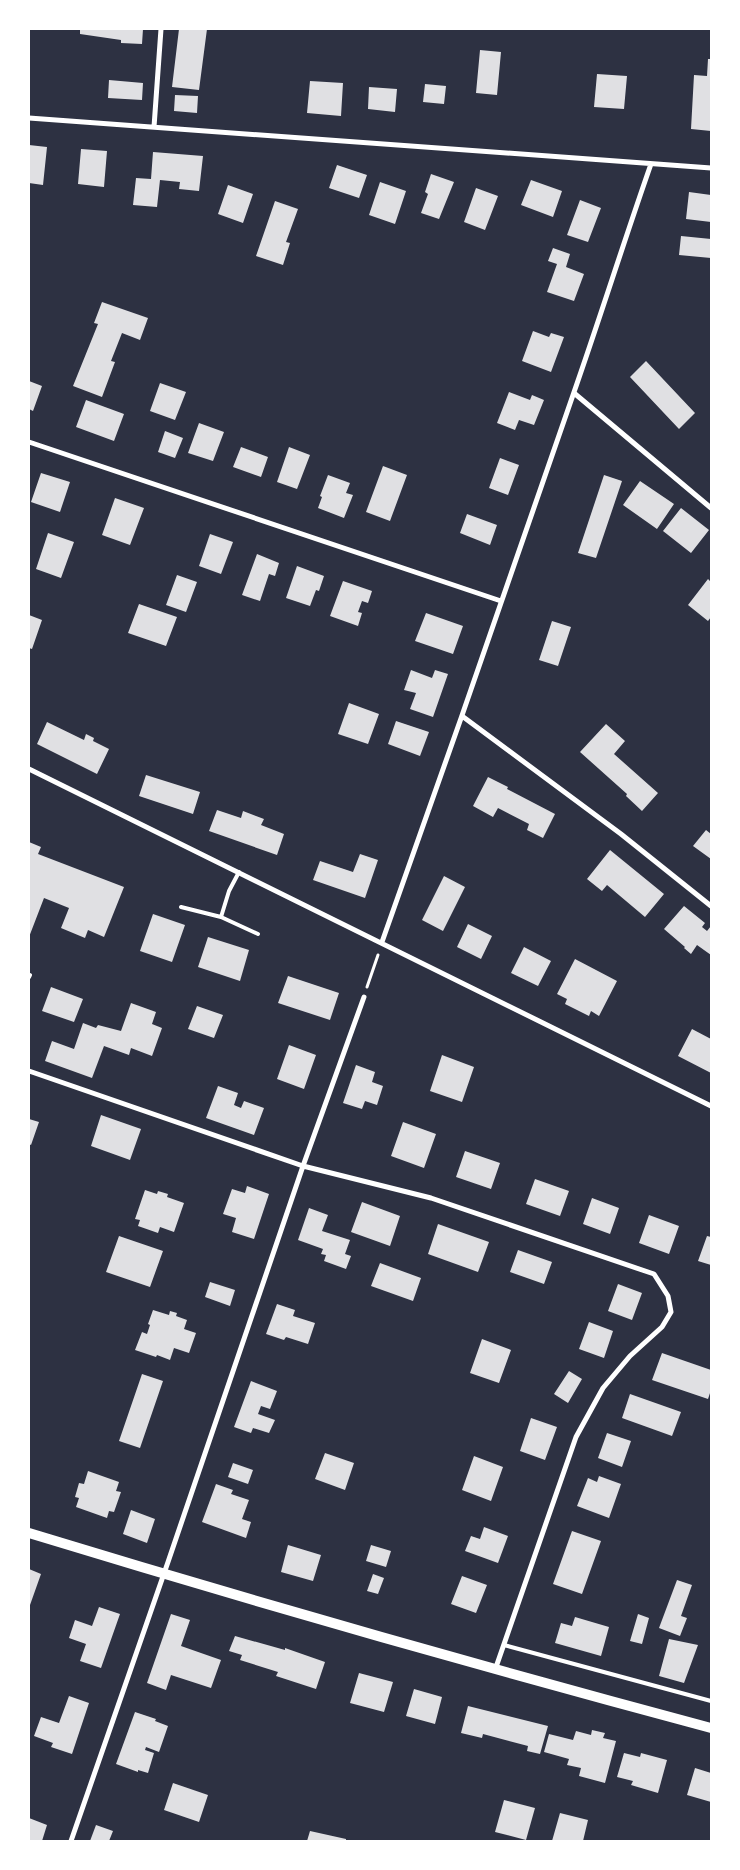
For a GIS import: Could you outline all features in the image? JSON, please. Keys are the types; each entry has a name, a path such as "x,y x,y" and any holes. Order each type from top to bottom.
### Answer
{"main road":[{"path":"29,1533 495,1670 711,1728"}],"street":[{"path":"154,127 161,29"},
{"path":"29,118 711,168"},
{"path":"382,942 574,393 651,164"},
{"path":"574,393 711,508"},
{"path":"29,442 500,601"},
{"path":"462,716 621,834 711,906"},
{"path":"29,768 711,1106"},
{"path":"71,1841 303,1166 364,997"},
{"path":"29,1072 303,1166 431,1198 654,1274 668,1296 671,1312 662,1327 630,1356 604,1388 576,1437 495,1670"}],"lane":[{"path":"221,917 229,891 239,872"},
{"path":"181,907 221,917 258,934"},
{"path":"504,1646 711,1701"}],"path":[{"path":"364,997 382,942"}],"building":[{"path":"80,29 143,29 142,44 121,43 121,40 80,34"},
{"path":"179,29 207,29 199,90 172,87"},
{"path":"480,50 501,52 497,95 476,93"},
{"path":"708,59 711,59 711,131 691,129 694,75 707,76"},
{"path":"597,74 627,76 624,109 594,107"},
{"path":"109,80 143,83 142,100 108,98"},
{"path":"310,81 343,83 341,116 307,113"},
{"path":"425,84 446,86 444,104 423,102"},
{"path":"369,87 397,89 395,112 368,109"},
{"path":"175,95 198,96 197,113 174,111"},
{"path":"29,145 47,147 43,185 29,183"},
{"path":"81,149 107,151 104,187 78,184"},
{"path":"153,152 203,156 199,191 179,189 180,182 160,180 157,207 133,205 136,178 151,179"},
{"path":"337,165 367,175 359,198 329,188"},
{"path":"431,174 454,182 439,219 421,213 428,194 425,192"},
{"path":"531,180 562,191 553,217 521,205"},
{"path":"380,182 406,191 395,224 369,215"},
{"path":"228,185 253,194 243,223 218,214"},
{"path":"476,188 498,196 485,230 464,222"},
{"path":"689,192 711,195 711,222 686,219"},
{"path":"580,200 601,208 588,242 567,235"},
{"path":"275,201 298,209 286,242 290,243 283,265 256,256"},
{"path":"681,236 711,239 711,258 679,255"},
{"path":"553,248 570,254 566,267 584,274 574,301 547,292 557,264 548,261"},
{"path":"102,302 148,318 140,340 122,333 111,361 115,362 102,397 73,386 98,324 94,323"},
{"path":"533,331 549,337 551,333 564,337 551,372 522,361"},
{"path":"646,361 695,413 679,429 630,377"},
{"path":"29,381 42,386 33,411 29,409"},
{"path":"160,383 186,392 175,420 150,411"},
{"path":"509,392 530,400 532,395 544,400 534,425 519,420 515,430 497,423"},
{"path":"86,400 124,414 114,441 76,427"},
{"path":"199,423 224,432 213,461 188,453"},
{"path":"165,431 183,438 175,458 158,452"},
{"path":"241,447 268,457 261,477 233,467"},
{"path":"289,447 310,455 297,489 277,482"},
{"path":"500,458 519,465 508,495 489,488"},
{"path":"383,466 407,475 390,521 366,512"},
{"path":"41,473 70,482 60,512 31,502"},
{"path":"328,475 350,483 346,493 353,495 344,518 318,508 322,497 320,496"},
{"path":"604,475 622,481 596,558 578,553"},
{"path":"640,481 674,504 657,529 623,505"},
{"path":"115,498 144,508 130,545 102,535"},
{"path":"681,508 709,530 691,553 663,531"},
{"path":"467,514 497,525 490,545 460,533"},
{"path":"48,533 74,542 61,578 36,569"},
{"path":"210,534 233,542 221,574 199,566"},
{"path":"257,554 279,563 275,576 269,574 260,601 242,595"},
{"path":"297,566 324,576 319,591 316,590 310,606 286,598"},
{"path":"177,575 197,582 186,612 166,605"},
{"path":"708,579 711,582 711,617 708,621 688,605"},
{"path":"343,581 372,591 368,603 362,601 358,612 362,613 358,626 330,616"},
{"path":"139,604 177,617 166,646 128,633"},
{"path":"426,613 463,626 453,654 415,641"},
{"path":"29,615 42,620 32,649 29,648"},
{"path":"552,621 571,627 558,666 539,660"},
{"path":"411,670 432,678 435,670 448,674 433,717 410,709 416,693 404,690"},
{"path":"349,703 379,714 368,744 338,734"},
{"path":"396,721 429,732 420,756 388,744"},
{"path":"47,722 84,740 86,734 94,738 93,741 109,749 97,774 37,744"},
{"path":"606,724 625,741 614,754 658,793 642,811 626,796 627,794 580,752"},
{"path":"146,775 200,792 193,814 139,796"},
{"path":"488,777 555,814 543,838 527,830 529,824 498,808 493,817 473,806"},
{"path":"217,810 241,818 243,811 264,819 261,825 284,834 277,855 209,831"},
{"path":"706,830 711,834 711,859 693,846"},
{"path":"29,842 41,847 38,854 124,887 104,937 88,930 85,938 61,928 69,908 44,898 29,937"},
{"path":"610,850 664,894 645,917 607,885 602,891 587,879"},
{"path":"360,854 378,860 365,898 313,880 320,861 353,872"},
{"path":"444,876 465,887 443,931 422,920"},
{"path":"684,906 705,923 702,927 707,931 711,926 711,955 697,945 691,954 664,929"},
{"path":"153,914 185,925 172,962 140,951"},
{"path":"468,924 492,936 481,959 457,947"},
{"path":"208,937 249,950 240,981 198,967"},
{"path":"524,947 551,961 538,986 511,973"},
{"path":"575,959 617,981 599,1016 591,1011 589,1016 565,1004 567,999 557,994"},
{"path":"288,976 339,993 330,1020 278,1003"},
{"path":"51,987 83,999 74,1022 42,1011"},
{"path":"131,1003 156,1012 152,1024 162,1028 152,1056 131,1048 129,1055 104,1046 92,1078 45,1061 52,1041 74,1049 83,1023 96,1028 98,1025 121,1031"},
{"path":"197,1006 223,1015 214,1038 188,1029"},
{"path":"692,1029 711,1039 711,1073 678,1056"},
{"path":"289,1045 316,1055 304,1089 277,1079"},
{"path":"442,1055 474,1067 462,1102 430,1091"},
{"path":"356,1065 375,1072 372,1082 383,1086 377,1105 365,1101 362,1109 343,1103"},
{"path":"218,1086 238,1093 234,1105 241,1108 244,1101 264,1108 254,1135 206,1118"},
{"path":"101,1115 141,1129 130,1160 91,1146"},
{"path":"29,1119 39,1122 31,1145 29,1144"},
{"path":"403,1122 436,1134 424,1168 391,1156"},
{"path":"465,1151 500,1163 491,1189 456,1177"},
{"path":"535,1179 569,1191 560,1216 526,1204"},
{"path":"247,1186 269,1194 254,1239 232,1232 236,1218 223,1214 232,1189 245,1193"},
{"path":"145,1190 157,1194 158,1191 168,1194 167,1197 184,1203 174,1232 160,1227 158,1233 138,1226 140,1220 135,1219"},
{"path":"592,1198 619,1208 610,1234 583,1224"},
{"path":"362,1202 400,1216 390,1246 351,1232"},
{"path":"309,1208 328,1215 322,1231 350,1240 345,1254 351,1256 346,1269 324,1261 326,1255 321,1254 323,1249 298,1240"},
{"path":"649,1215 679,1226 669,1254 639,1243"},
{"path":"438,1224 489,1242 478,1272 428,1254"},
{"path":"119,1236 163,1251 150,1287 106,1272"},
{"path":"707,1236 711,1237 711,1265 698,1261"},
{"path":"518,1250 552,1262 544,1284 510,1272"},
{"path":"380,1263 421,1278 413,1301 371,1286"},
{"path":"210,1282 235,1290 230,1306 205,1297"},
{"path":"618,1284 642,1293 632,1320 608,1311"},
{"path":"277,1304 295,1310 293,1316 315,1323 308,1344 286,1337 284,1340 266,1334"},
{"path":"153,1310 169,1315 170,1311 177,1313 176,1316 187,1320 184,1329 196,1333 189,1353 174,1348 170,1360 135,1350 142,1332 147,1334"},
{"path":"589,1322 613,1331 604,1358 579,1349"},
{"path":"482,1339 511,1350 499,1383 470,1373"},
{"path":"662,1353 711,1370 711,1390 708,1399 652,1380"},
{"path":"569,1371 582,1379 568,1403 554,1394"},
{"path":"142,1374 163,1381 140,1448 119,1441"},
{"path":"251,1381 277,1391 270,1409 261,1406 258,1414 275,1420 269,1433 253,1428 251,1433 234,1427"},
{"path":"630,1394 681,1412 672,1436 622,1418"},
{"path":"531,1418 557,1427 545,1460 520,1451"},
{"path":"607,1433 631,1441 622,1467 598,1458"},
{"path":"325,1453 354,1463 345,1490 315,1479"},
{"path":"474,1456 503,1467 491,1501 462,1490"},
{"path":"233,1463 253,1470 248,1484 228,1477"},
{"path":"88,1471 119,1482 116,1491 121,1492 114,1512 109,1511 107,1518 76,1507 79,1498 75,1497 79,1483 84,1484"},
{"path":"599,1476 621,1484 609,1518 577,1506 588,1478 597,1482"},
{"path":"216,1484 233,1490 231,1494 249,1500 242,1519 251,1522 246,1538 202,1522"},
{"path":"131,1510 155,1519 147,1543 123,1534"},
{"path":"484,1527 508,1536 498,1563 465,1551 471,1536 480,1539"},
{"path":"572,1531 601,1541 582,1594 553,1584"},
{"path":"288,1545 321,1555 313,1581 281,1572"},
{"path":"371,1545 391,1551 386,1567 366,1561"},
{"path":"29,1569 41,1574 30,1605 29,1604"},
{"path":"373,1574 384,1578 378,1594 367,1591"},
{"path":"462,1576 487,1585 476,1613 451,1604"},
{"path":"677,1580 692,1585 681,1616 687,1618 680,1636 659,1628"},
{"path":"99,1607 120,1614 101,1668 80,1661 86,1644 69,1638 75,1620 92,1626"},
{"path":"171,1614 190,1620 181,1646 221,1660 211,1688 171,1675 166,1690 147,1683"},
{"path":"638,1614 649,1618 642,1644 630,1641"},
{"path":"575,1617 609,1627 601,1656 555,1643 561,1623 572,1626"},
{"path":"235,1636 285,1650 285,1648 325,1662 316,1689 276,1676 278,1672 240,1660 242,1655 229,1651"},
{"path":"669,1639 698,1645 684,1683 659,1676"},
{"path":"359,1673 393,1682 384,1712 350,1703"},
{"path":"414,1689 442,1697 435,1724 406,1716"},
{"path":"69,1696 89,1703 72,1754 51,1747 53,1743 34,1736 41,1717 59,1723"},
{"path":"468,1706 548,1726 540,1754 527,1751 528,1746 483,1734 482,1738 461,1733"},
{"path":"135,1712 156,1719 155,1721 168,1726 159,1752 146,1747 145,1750 154,1753 148,1773 138,1770 138,1772 116,1764"},
{"path":"592,1730 605,1733 603,1738 616,1741 605,1783 579,1776 581,1768 567,1765 569,1759 544,1752 549,1734 573,1740 576,1731 591,1735"},
{"path":"624,1753 640,1757 641,1753 667,1760 658,1793 631,1785 633,1781 617,1777"},
{"path":"695,1768 711,1773 711,1802 687,1795"},
{"path":"173,1783 208,1795 199,1822 164,1810"},
{"path":"504,1800 535,1808 526,1840 495,1832"},
{"path":"560,1813 588,1820 583,1841 552,1841"},
{"path":"29,1818 47,1825 42,1841 29,1841"},
{"path":"96,1825 113,1831 109,1841 90,1841"},
{"path":"310,1831 346,1839 346,1841 307,1841"}]}
